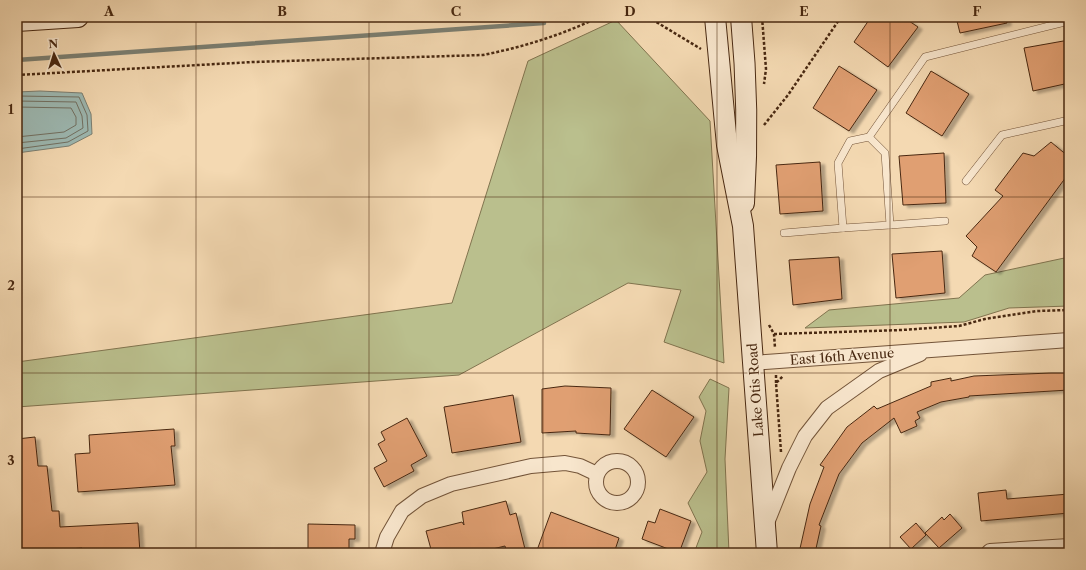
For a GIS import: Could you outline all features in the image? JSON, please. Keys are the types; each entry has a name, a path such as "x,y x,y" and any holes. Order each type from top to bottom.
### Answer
{"main road":[{"path":"17,21 78,17"},
{"name":"Lake Otis Road","path":"715,17 727,145 743,226 767,553"},
{"name":"Lake Otis Road","path":"741,17 747,98 747,144 743,226"}],"street":[{"name":"East 16th Avenue","path":"753,362 1069,340"},
{"name":"East 16th Avenue","path":"765,529 788,468 805,436 826,408 879,371 931,349"},
{"path":"382,553 387,537 402,511 422,496 451,484 531,466 565,463 580,466 597,474"},
{"path":"988,553 990,551 1069,546"}],"lane":[{"path":"843,228 838,163 850,141 869,137 925,56 1069,21"},
{"path":"966,181 1002,135 1069,120"},
{"path":"869,137 885,152 890,225"},
{"path":"784,233 945,221"}],"path":[{"path":"17,75 253,62 483,55 513,49 572,30 600,17"},
{"path":"648,17 702,49"},
{"path":"762,17 766,69 764,90"},
{"path":"761,122 761,128 788,95 841,17"},
{"path":"774,334 902,330 959,326 985,319 1037,311 1069,310"},
{"path":"769,319 769,327 774,334 781,459 788,468"},
{"path":"776,383 787,372"}],"green space":[{"path":"616,20 710,121 724,363 664,342 681,290 628,283 459,375 17,407 17,362 452,303 528,61"},
{"path":"1069,257 1069,306 1009,308 964,322 805,328 829,310 959,298 985,275"},
{"path":"710,379 729,388 725,459 729,553 694,553 702,532 688,503 707,472 700,441 706,411 699,397"}],"water":[{"path":"40,91 82,93 91,114 92,134 69,146 17,153 17,92"}],"building":[{"path":"871,17 903,17 918,27 888,67 854,42"},
{"path":"956,17 1006,17 1007,23 960,33"},
{"path":"1069,40 1069,83 1033,91 1024,48"},
{"path":"839,66 877,90 849,131 813,108"},
{"path":"931,71 969,94 942,136 906,113"},
{"path":"1051,142 1069,157 1065,166 1069,173 996,272 972,256 977,247 966,236 1003,196 995,190 1023,153 1034,156"},
{"path":"944,153 946,203 903,205 899,156"},
{"path":"820,162 823,211 780,214 776,165"},
{"path":"942,251 945,293 896,298 892,254"},
{"path":"839,257 842,299 793,305 789,260"},
{"path":"1069,373 1069,390 969,396 941,402 917,412 920,418 915,421 917,426 901,433 894,418 862,443 839,474 819,525 821,526 815,553 799,553 810,504 824,467 820,465 847,427 874,406 877,409 931,386 931,382 951,378 951,381 974,376"},
{"path":"565,386 611,388 610,435 576,433 576,431 542,433 542,389"},
{"path":"652,390 694,417 666,457 624,429"},
{"path":"513,395 521,442 452,453 444,407"},
{"path":"407,418 427,456 411,465 414,471 384,487 374,468 387,461 378,444 385,440 381,432"},
{"path":"174,429 175,446 171,446 175,485 78,492 75,454 90,453 89,435"},
{"path":"35,437 38,466 47,466 52,511 59,511 60,527 138,523 140,553 82,553 82,548 17,553 17,439"},
{"path":"1006,490 1007,499 1069,494 1069,513 981,521 978,493"},
{"path":"506,501 510,515 516,513 525,549 507,553 505,546 476,553 432,553 426,531 462,522 464,525 462,512"},
{"path":"660,509 691,521 679,553 642,539 648,521 655,523"},
{"path":"551,512 619,538 614,553 536,553"},
{"path":"950,514 962,528 939,548 925,533 942,517 944,520"},
{"path":"916,523 926,535 911,549 900,537"},
{"path":"308,524 355,525 355,539 349,539 349,553 308,553"}],"waterway":[{"path":"17,60 544,23"}]}
